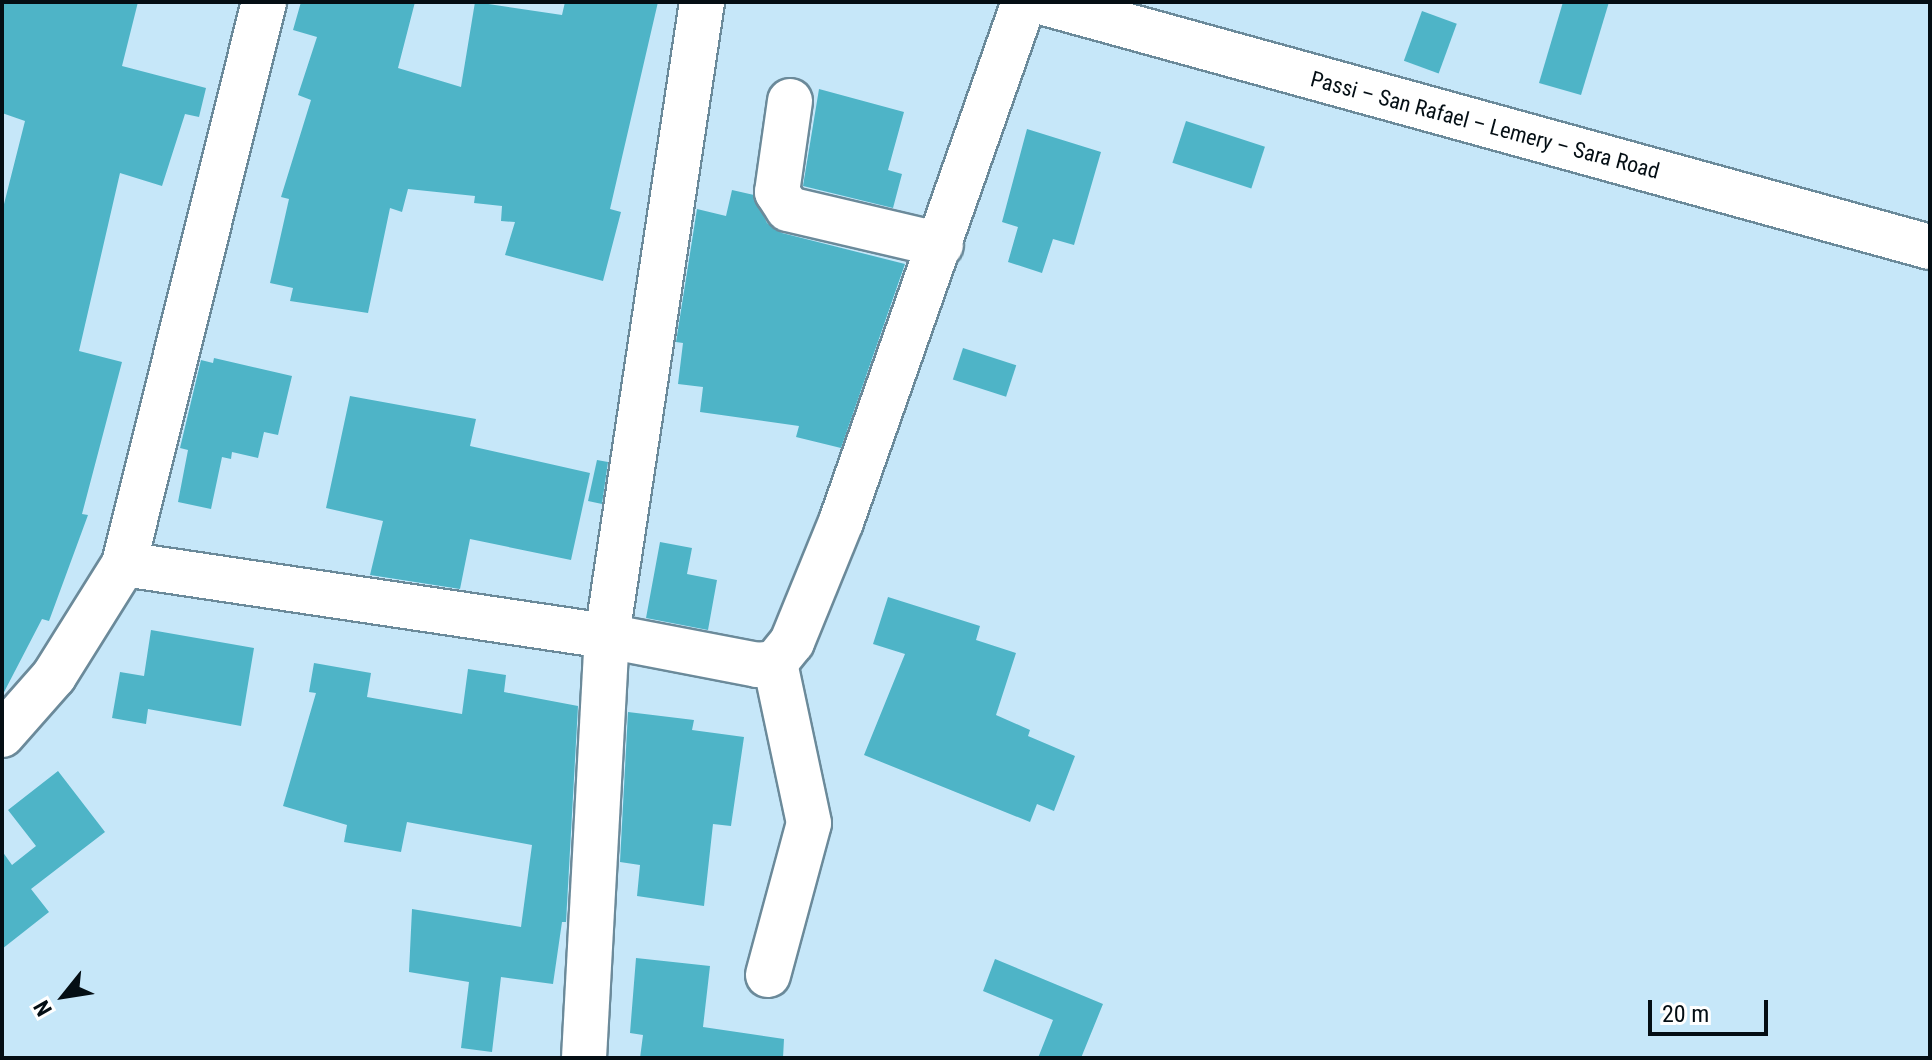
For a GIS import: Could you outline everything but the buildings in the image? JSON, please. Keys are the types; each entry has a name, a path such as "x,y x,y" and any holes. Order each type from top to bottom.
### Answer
{"street":[{"path":"2,735 54,676 124,564 264,2"},
{"path":"584,1058 607,636 702,2"},
{"path":"124,564 607,636 757,665 775,663 792,642 841,522 1024,2"},
{"name":"Passi – San Rafael – Lemery – Sara Road","path":"1041,2 1930,247"},
{"path":"790,101 777,192 788,209 941,245"},
{"path":"768,975 809,823 775,663"}]}
